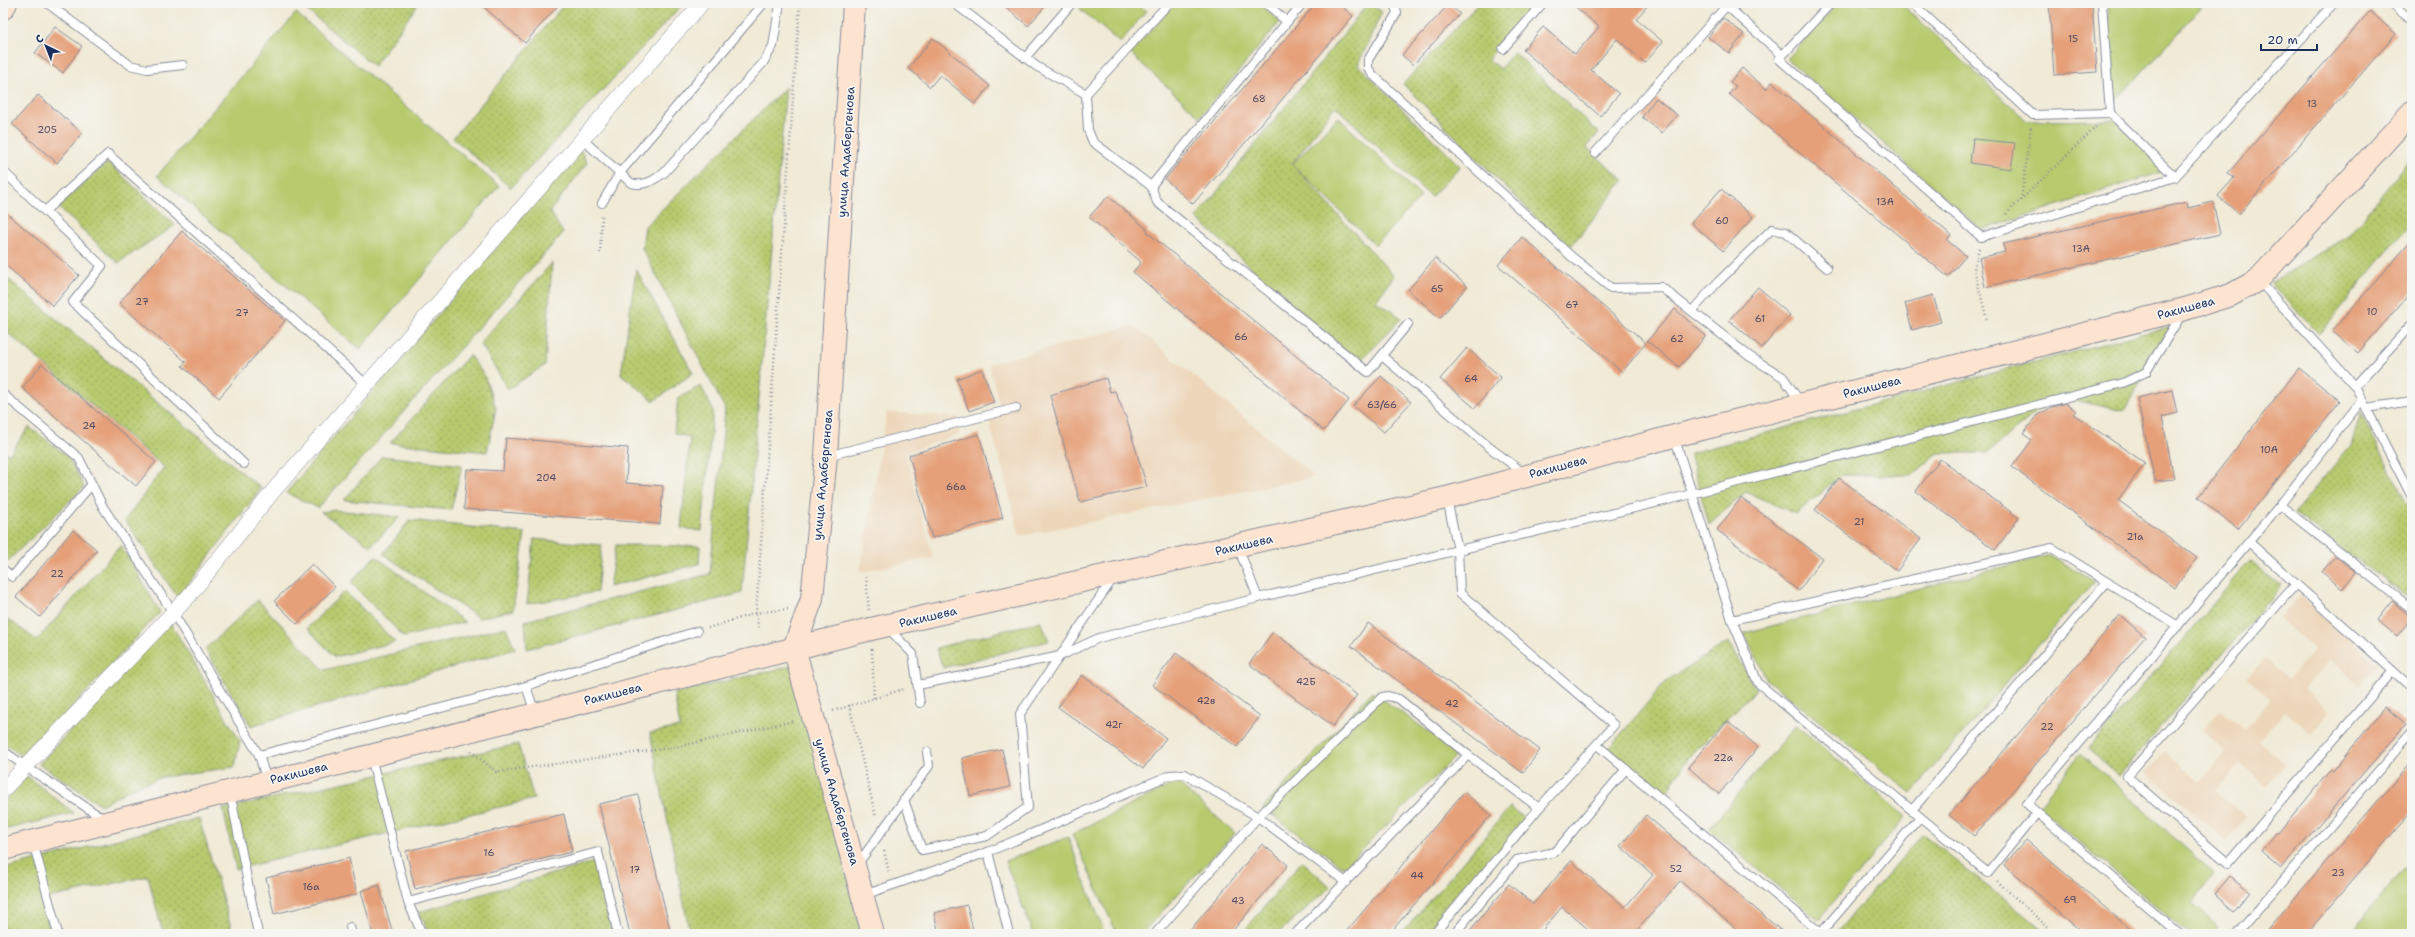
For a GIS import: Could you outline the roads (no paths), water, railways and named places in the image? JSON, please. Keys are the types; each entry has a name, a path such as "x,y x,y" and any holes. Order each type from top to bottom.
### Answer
{"street":[{"path":"3,8 6,3"},
{"path":"3,790 172,611 188,597 274,490 581,138 702,3"},
{"name":"улица Алдабергенова","path":"854,3 826,456 810,606 794,648 812,717 856,867 873,934"},
{"name":"Ракишева","path":"3,849 794,648 1446,498 1674,436 2185,310 2231,295 2258,280 2412,112"}],"lane":[{"path":"47,3 130,65 147,69 183,65"},
{"path":"602,203 619,174 764,3"},
{"path":"581,138 619,174 631,183 641,184 653,181 664,173 763,63 773,46 780,3"},
{"path":"954,3 1025,58 1086,94"},
{"path":"1025,58 1072,3"},
{"path":"1169,3 1086,94 1088,130 1093,142 1150,186 1157,202 1368,372 1408,324"},
{"path":"1266,3 1287,22"},
{"path":"1150,186 1303,3"},
{"path":"1394,3 1397,13 1368,60 1368,68 1372,74 1572,257 1611,288 1661,287 1749,356 1783,377 1802,404"},
{"path":"1503,49 1543,3"},
{"path":"1831,3 1779,59 1981,237 2175,177 2334,3"},
{"path":"1912,3 2033,115 2110,113"},
{"path":"2102,3 2110,113 2175,177"},
{"path":"2392,3 2412,22"},
{"path":"1595,153 1728,4 1782,55"},
{"path":"45,211 108,154 366,384"},
{"path":"3,171 102,266 73,302 244,464"},
{"path":"1692,311 1717,282 1772,229 1786,232 1827,268"},
{"path":"2258,280 2355,386 2412,497"},
{"path":"918,685 1060,656 1099,638 1258,598 1691,494 2123,383 2146,372 2185,310"},
{"path":"2355,386 2412,324"},
{"path":"1382,356 1489,447 1527,476"},
{"path":"3,394 79,458 103,507 172,611 259,755 267,781"},
{"path":"2179,934 2027,804 2280,506 2362,400"},
{"path":"2366,408 2412,401"},
{"path":"826,456 1016,408"},
{"path":"1674,436 1691,494 1732,620 1758,683 1988,873 2037,813"},
{"path":"3,569 12,577 92,484"},
{"path":"1434,934 1539,808 1614,725 1460,592 1458,550 1446,498"},
{"path":"2280,506 2412,609"},
{"path":"2249,542 2412,688"},
{"path":"1237,546 1258,598"},
{"path":"1732,620 2052,548 2178,626"},
{"path":"904,800 922,850 987,836 1028,807 1020,714 1116,574"},
{"path":"1912,810 2107,582"},
{"path":"2296,584 2127,776 2228,862 2393,671"},
{"path":"887,627 913,654 920,703"},
{"path":"259,755 526,686 698,631"},
{"path":"526,686 536,714"},
{"path":"1154,934 1258,817 1382,697 1388,696 1399,699 1468,755 1539,808"},
{"path":"2237,934 2412,732"},
{"path":"1597,745 1821,934 1920,817"},
{"path":"3,751 107,822"},
{"path":"856,867 929,766 927,752"},
{"path":"1295,934 1468,755"},
{"path":"370,756 408,902 422,934"},
{"path":"1454,934 1517,860 1555,852 1626,769"},
{"path":"863,895 988,852 1170,775 1185,774 1258,817 1346,882"},
{"path":"230,791 258,934"},
{"path":"33,841 58,934"},
{"path":"408,902 598,852 618,934"},
{"path":"988,852 1009,934"}]}
